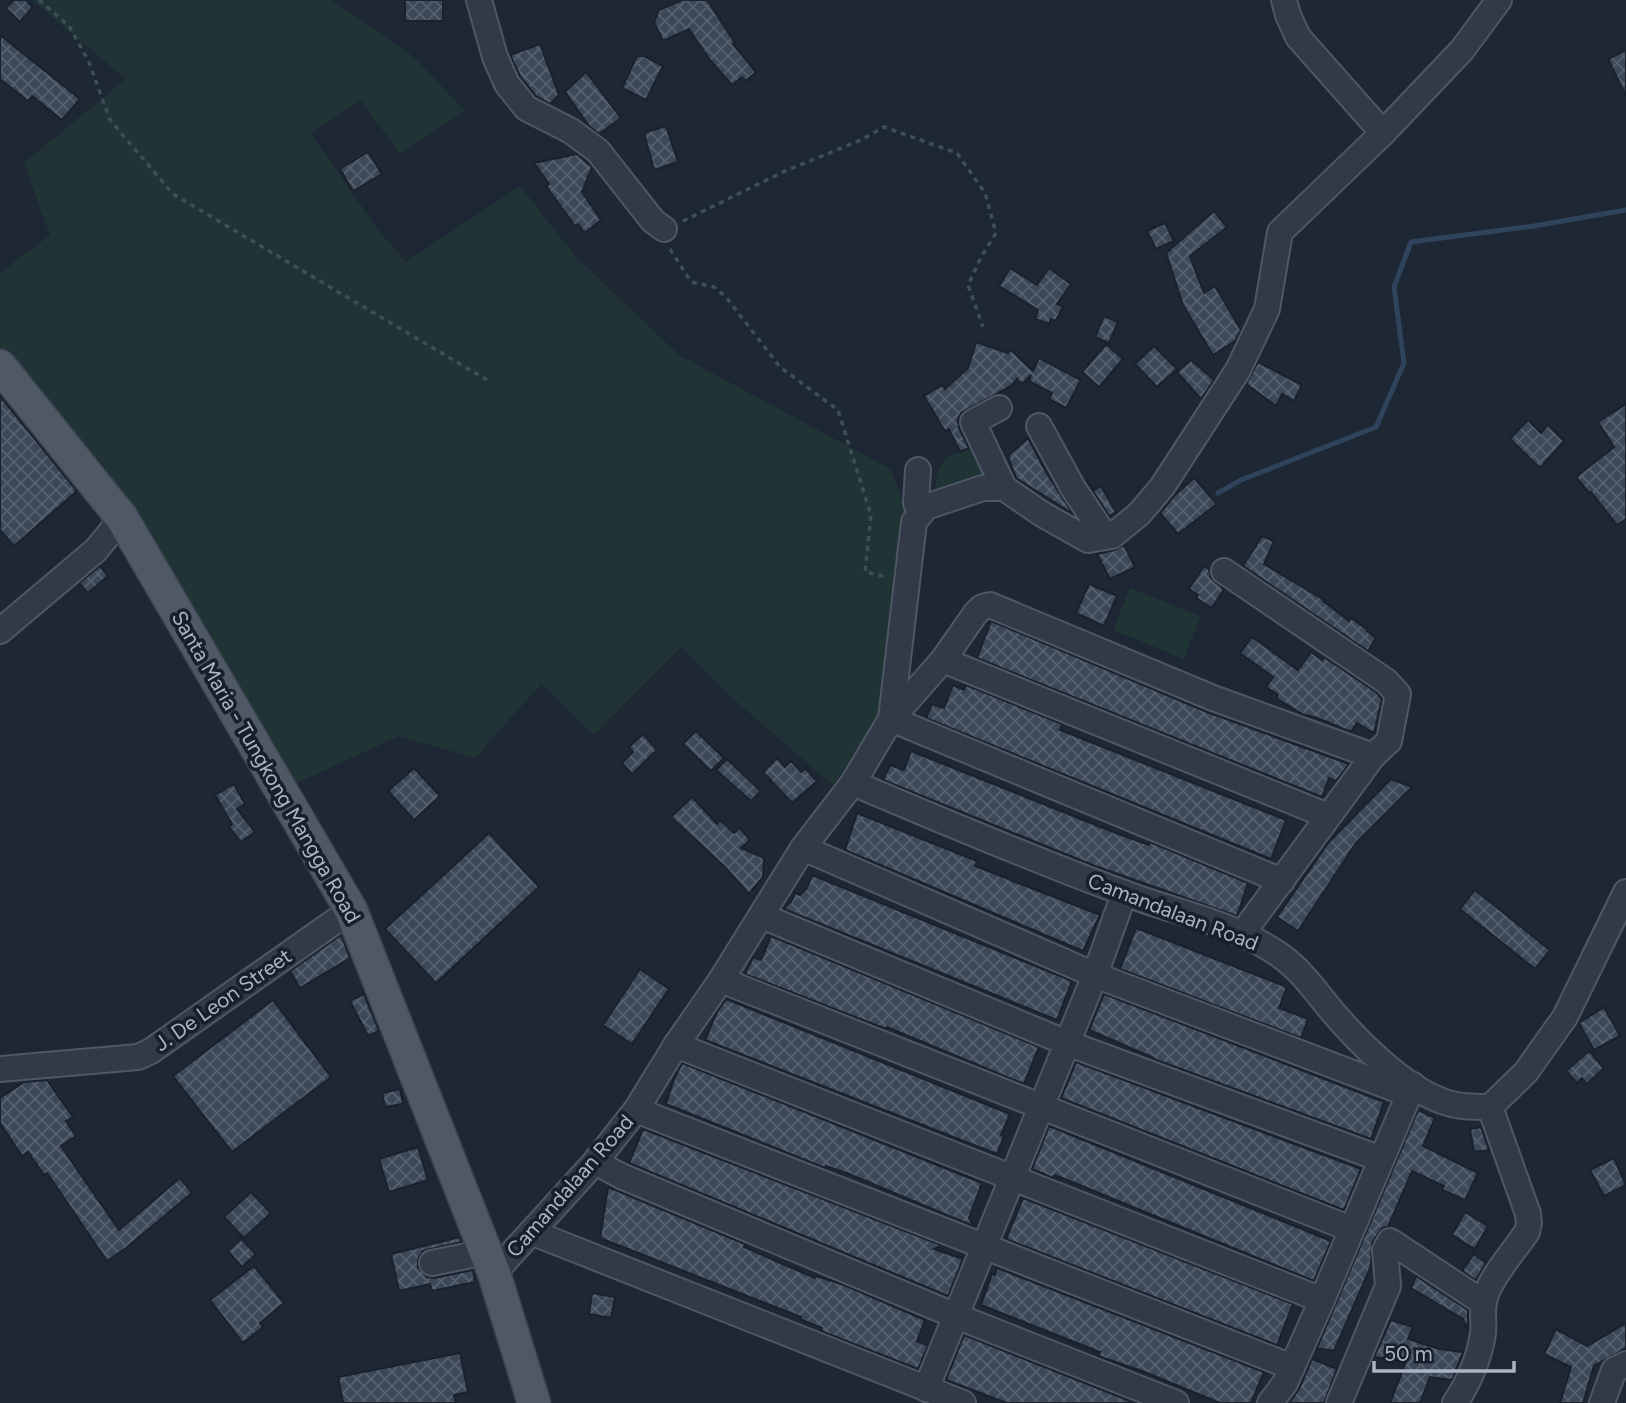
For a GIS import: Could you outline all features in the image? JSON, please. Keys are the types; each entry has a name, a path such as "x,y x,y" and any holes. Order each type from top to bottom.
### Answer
{"main road":[{"name":"Santa Maria - Tungkong Mangga Road","path":"0,366 122,518 351,910 490,1262 534,1403"}],"street":[{"path":"479,0 495,57 507,85 526,108 571,131 597,150 653,221 664,229"},
{"path":"1284,0 1298,37 1383,133"},
{"path":"999,408 973,422 1004,488 1042,514 1088,540 1112,536 1139,514 1162,488 1238,370 1267,309 1280,232 1383,133 1462,50 1499,0"},
{"path":"1039,426 1073,488 1105,536"},
{"path":"918,470 916,503 920,513"},
{"path":"891,719 914,522 926,506 983,488 1004,488"},
{"path":"0,608 85,537 122,518"},
{"path":"0,631 96,550 122,518"},
{"path":"1224,571 1386,681 1398,694 1389,741 1373,756 1242,934"},
{"path":"891,719 943,660 975,614 982,607 990,605 1213,698 1373,756"},
{"path":"943,660 1328,816"},
{"path":"891,719 1282,881"},
{"name":"Camandalaan Road","path":"490,1262 531,1232 636,1110 803,848 853,783 891,719"},
{"name":"Camandalaan Road","path":"853,783 1124,894 1242,934 1282,957 1306,979 1334,1013 1411,1090 1468,1107 1490,1107"},
{"path":"803,848 1095,975 1411,1090 1292,1367 1270,1403"},
{"path":"1455,1403 1470,1376 1482,1341 1484,1303 1490,1287 1527,1232 1529,1223 1490,1107 1526,1072 1565,1017 1626,892"},
{"path":"926,1389 1095,975 1124,894"},
{"name":"J. De Leon Street","path":"0,1069 138,1057 151,1051 351,910"},
{"path":"762,916 1067,1043 1381,1159"},
{"path":"721,980 1351,1228"},
{"path":"676,1045 1322,1300"},
{"path":"636,1110 1292,1367"},
{"path":"594,1162 621,1176 956,1316 1175,1403"},
{"path":"531,1232 963,1403"},
{"path":"1339,1403 1388,1286 1385,1250 1390,1241 1484,1303"},
{"path":"432,1263 490,1262"},
{"path":"1602,1403 1614,1370 1626,1364"}],"path":[{"path":"39,0 69,26 89,62 110,120 173,194 487,380"},
{"path":"907,582 865,572 871,514 838,410 780,367 726,297 714,286 691,282 664,240 664,229 713,208 783,172 861,140 884,127 957,153 985,193 996,233 968,285 983,327"}],"green space":[{"path":"32,0 332,0 415,58 465,111 400,153 360,100 311,134 378,230 406,262 520,186 576,257 679,355 890,469 907,510 882,716 833,785 730,696 681,647 594,735 541,684 475,758 399,736 297,783 104,466 0,347 0,273 50,235 24,163 126,79"},
{"path":"977,447 991,474 936,495 936,480 946,457"},
{"path":"1130,588 1200,616 1184,659 1113,630"}],"building":[{"path":"14,0 26,0 33,7 20,22 6,8"},
{"path":"405,0 443,0 443,21 405,21"},
{"path":"682,0 707,0 735,43 733,44 756,72 746,81 742,77 732,85 710,60 689,29 663,41 654,22 659,10"},
{"path":"0,35 80,99 62,120 32,96 28,101 0,79"},
{"path":"540,44 559,95 550,104 536,96 520,76 510,55"},
{"path":"1626,50 1626,96 1608,59"},
{"path":"637,56 644,56 663,66 646,100 622,88"},
{"path":"586,72 621,118 599,134 589,126 565,92"},
{"path":"666,126 678,162 654,170 644,133"},
{"path":"368,152 382,174 353,191 340,169"},
{"path":"577,154 592,167 582,192 601,220 585,233 578,224 575,226 546,186 549,184 534,163"},
{"path":"1214,211 1227,227 1190,256 1204,293 1215,286 1241,330 1235,341 1213,355 1183,305 1166,253"},
{"path":"1165,223 1174,241 1156,249 1147,231"},
{"path":"1010,268 1037,285 1049,268 1071,284 1057,304 1063,306 1056,321 1051,319 1049,324 1035,319 1038,310 999,286"},
{"path":"1104,316 1118,322 1109,343 1095,337"},
{"path":"976,342 1008,353 1011,350 1033,371 1039,358 1081,380 1066,408 1049,399 1052,393 1029,381 1031,375 1022,384 1017,379 1011,386 961,413 959,428 969,448 960,452 949,429 945,431 924,396 942,385 945,389 968,368"},
{"path":"1106,344 1123,359 1099,387 1082,372"},
{"path":"1154,346 1177,369 1157,387 1135,364"},
{"path":"1191,360 1214,380 1201,399 1177,372"},
{"path":"1258,362 1302,385 1294,401 1282,394 1276,406 1246,384"},
{"path":"0,396 77,491 14,546 0,530"},
{"path":"1626,404 1626,519 1617,525 1576,477 1614,447 1598,422"},
{"path":"1528,420 1541,433 1548,425 1564,441 1540,468 1510,439"},
{"path":"1028,438 1073,514 1016,478 1008,456"},
{"path":"1194,478 1217,504 1178,534 1160,513"},
{"path":"1086,480 1094,490 1101,486 1116,512 1109,516"},
{"path":"1262,536 1274,541 1264,564 1324,600 1349,621 1351,618 1368,630 1376,638 1368,651 1243,566"},
{"path":"1124,545 1135,567 1110,579 1097,554"},
{"path":"100,566 108,576 88,593 79,583"},
{"path":"1204,566 1209,569 1211,578 1224,589 1212,608 1196,598 1198,595 1189,589"},
{"path":"1089,584 1117,596 1104,626 1076,613"},
{"path":"991,621 1207,712 1349,764 1336,781 1329,778 1322,797 977,658"},
{"path":"1252,637 1298,670 1311,652 1322,660 1324,657 1376,692 1382,699 1374,733 1357,723 1351,732 1304,715 1276,698 1278,695 1266,687 1273,677 1240,653"},
{"path":"953,685 964,690 966,685 1062,724 1060,730 1286,820 1271,859 926,718 932,704 944,708"},
{"path":"696,731 724,758 711,771 683,744"},
{"path":"643,734 657,750 632,774 622,763 633,752 629,747"},
{"path":"911,751 1113,832 1149,845 1150,842 1248,883 1237,916 1095,866 883,780 890,765 904,770"},
{"path":"777,758 785,767 791,761 801,772 805,768 817,781 792,803 763,772"},
{"path":"727,759 761,791 751,801 716,770"},
{"path":"414,768 440,796 414,820 388,791"},
{"path":"1391,779 1412,787 1356,843 1298,931 1277,917 1328,843"},
{"path":"234,784 245,804 237,809 255,832 241,842 229,827 232,824 215,795"},
{"path":"692,797 717,824 720,820 734,833 740,828 750,840 741,848 764,858 763,877 749,894 726,868 671,817"},
{"path":"857,813 977,861 975,866 1100,915 1083,951 845,850"},
{"path":"489,833 539,887 436,983 385,929"},
{"path":"812,875 1072,981 1057,1020 784,909 795,893 800,895 807,888"},
{"path":"1475,890 1550,950 1535,969 1460,909"},
{"path":"1136,928 1287,987 1279,1008 1308,1019 1301,1038 1120,969"},
{"path":"341,935 350,958 300,988 290,971"},
{"path":"771,936 1039,1047 1024,1084 887,1027 886,1029 745,974 753,957 761,960"},
{"path":"640,969 669,989 632,1044 603,1025"},
{"path":"364,994 379,1031 368,1036 350,1001"},
{"path":"1104,994 1384,1102 1371,1139 1154,1059 1089,1030"},
{"path":"726,999 1010,1114 997,1154 705,1040"},
{"path":"273,1000 331,1077 232,1152 173,1076"},
{"path":"1604,1007 1620,1036 1594,1050 1579,1023"},
{"path":"1589,1051 1604,1068 1587,1084 1582,1078 1577,1083 1566,1071"},
{"path":"1076,1062 1361,1169 1344,1210 1061,1098"},
{"path":"682,1063 982,1183 969,1218 973,1226 849,1174 826,1166 825,1168 666,1104"},
{"path":"47,1080 73,1117 66,1121 76,1136 61,1146 119,1230 180,1178 192,1193 107,1261 47,1173 44,1175 28,1152 22,1156 0,1123 0,1098 24,1082"},
{"path":"400,1089 403,1104 385,1107 382,1093"},
{"path":"1418,1110 1435,1118 1423,1146 1478,1173 1465,1200 1442,1190 1444,1186 1412,1171 1388,1227 1382,1228 1372,1243 1371,1266 1334,1351 1317,1348"},
{"path":"1049,1126 1331,1241 1314,1281 1055,1175 1053,1178 1032,1169"},
{"path":"1481,1127 1489,1150 1474,1152 1470,1129"},
{"path":"643,1129 941,1245 934,1249 963,1259 948,1296 629,1163"},
{"path":"418,1147 428,1180 389,1192 379,1159"},
{"path":"1614,1158 1626,1185 1604,1196 1590,1170"},
{"path":"608,1187 745,1244 744,1247 815,1278 816,1276 844,1285 925,1320 917,1341 928,1346 918,1369 821,1331 822,1328 800,1319 801,1317 600,1238"},
{"path":"251,1192 271,1213 244,1238 224,1217"},
{"path":"1023,1198 1293,1304 1277,1345 1006,1239"},
{"path":"1465,1212 1488,1226 1475,1249 1452,1235"},
{"path":"460,1237 462,1242 423,1251 418,1259 418,1267 427,1277 434,1278 473,1270 475,1282 432,1291 430,1284 399,1291 391,1254"},
{"path":"241,1239 256,1254 242,1267 228,1251"},
{"path":"1474,1254 1486,1263 1476,1280 1462,1271"},
{"path":"254,1266 284,1303 260,1323 263,1327 243,1343 210,1300"},
{"path":"997,1268 1264,1372 1251,1403 1220,1403 1098,1356 1100,1352 981,1305 992,1274 995,1275"},
{"path":"1416,1276 1468,1310 1468,1330 1463,1319 1411,1288"},
{"path":"592,1293 615,1297 611,1318 589,1314"},
{"path":"1391,1320 1413,1327 1408,1339 1439,1349 1463,1352 1452,1380 1430,1377 1420,1403 1390,1403 1406,1362 1374,1357"},
{"path":"1626,1323 1626,1348 1594,1366 1583,1403 1560,1403 1571,1367 1544,1354 1556,1329 1587,1346"},
{"path":"964,1335 1135,1403 1007,1403 946,1380"},
{"path":"460,1353 468,1392 454,1395 456,1403 343,1403 338,1377"},
{"path":"1312,1359 1337,1369 1324,1403 1289,1403 1299,1389"}],"waterway":[{"path":"1218,493 1241,480 1376,427 1404,363 1394,287 1411,242 1534,226 1626,210"}]}
